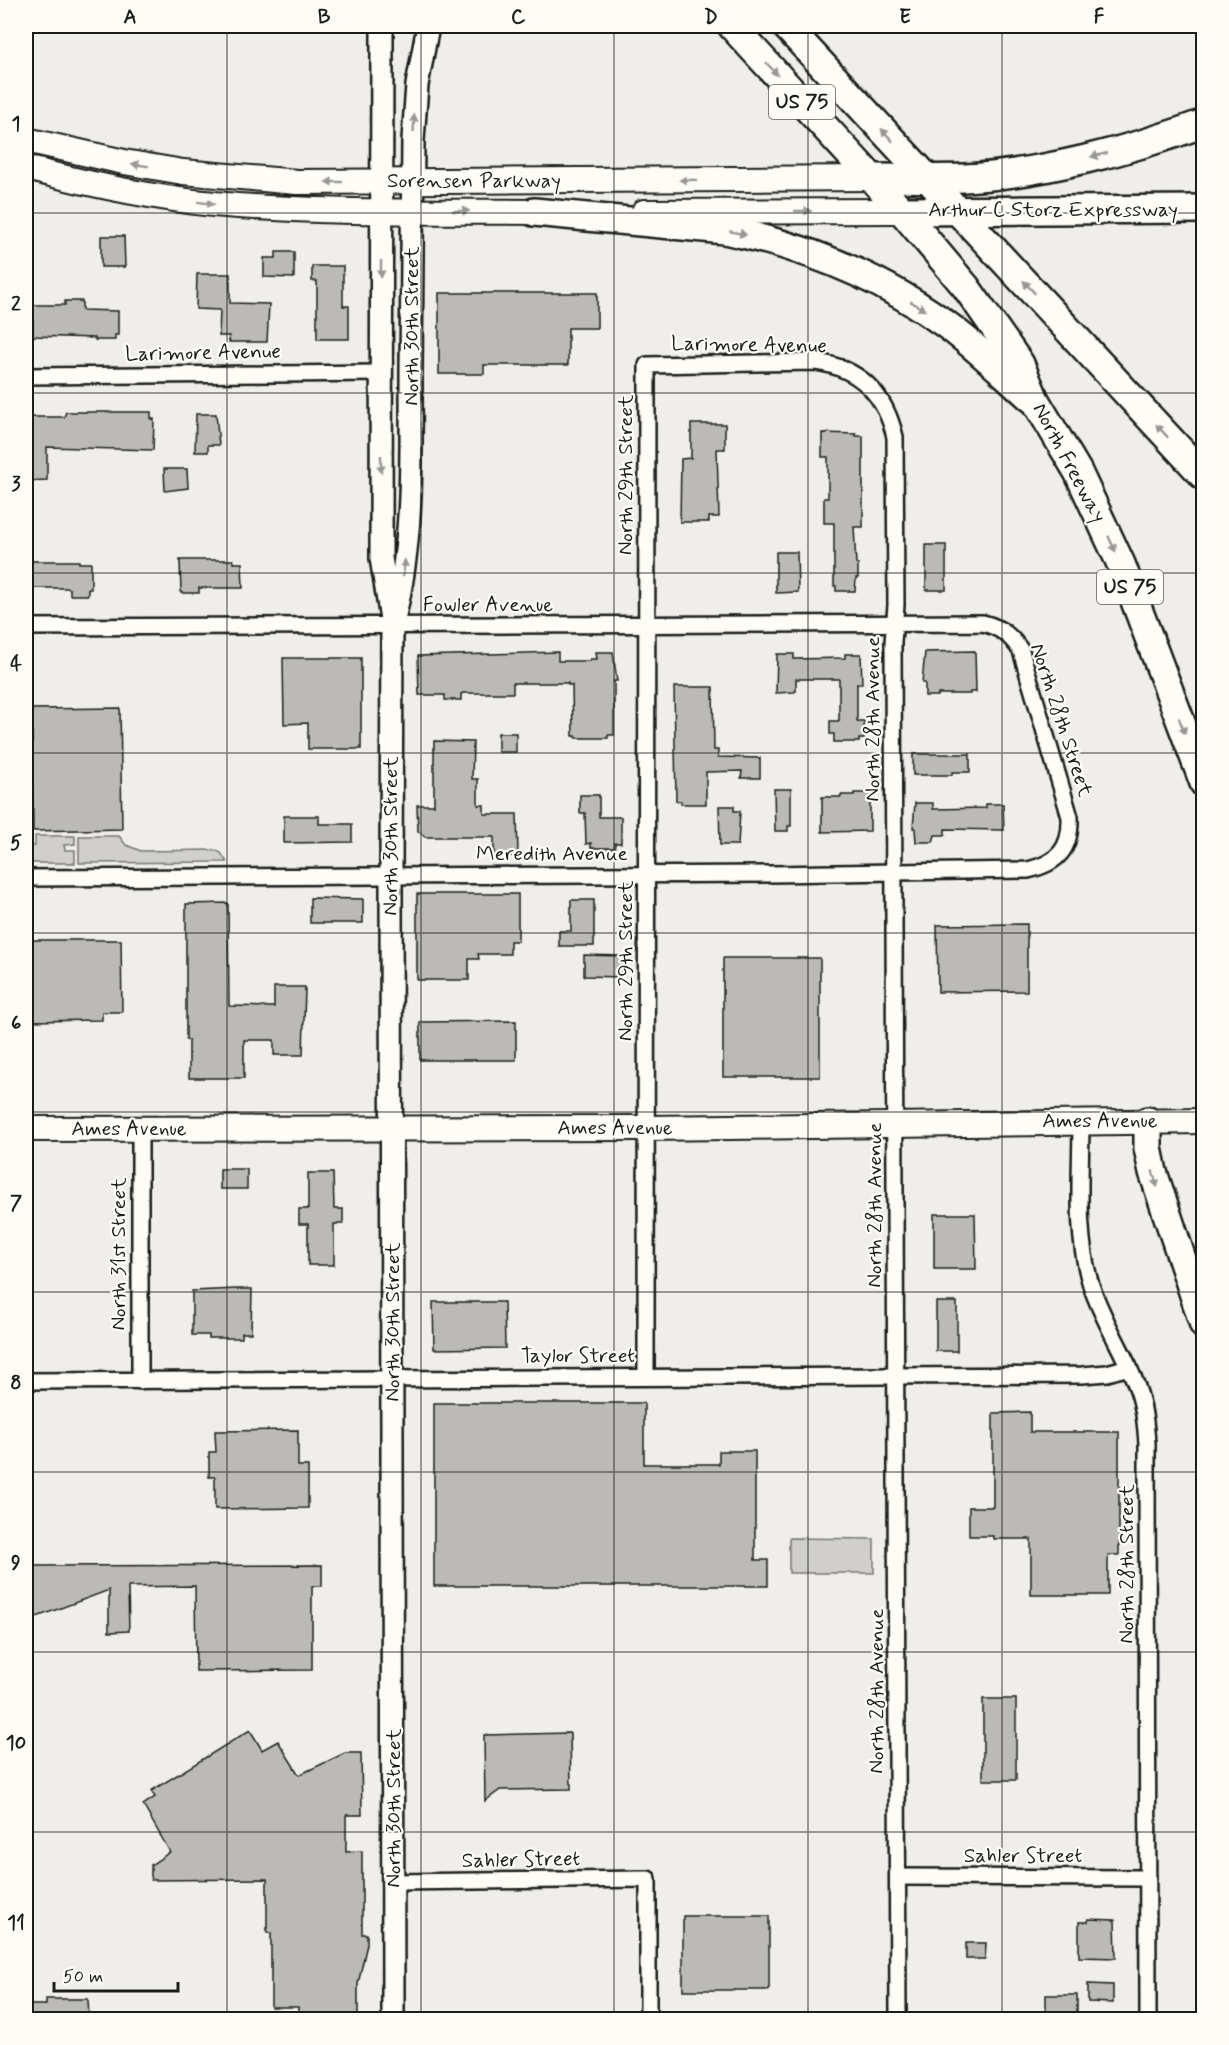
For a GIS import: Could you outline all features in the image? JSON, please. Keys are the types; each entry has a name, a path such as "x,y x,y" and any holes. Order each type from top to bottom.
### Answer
{"highway":[{"name":"US 75","path":"732,26 873,178"},
{"name":"US 75","path":"786,26 1203,476"},
{"name":"Arthur C Storz Expressway","path":"927,178 964,178 1042,167 1156,141 1203,123"},
{"name":"Sorensen Parkway","path":"873,178 927,178"},
{"name":"North Freeway","path":"873,178 966,287 997,328 1020,364 1035,400 1078,472 1121,564 1203,783"},
{"name":"Arthur C Storz Expressway","path":"902,211 1203,209"},
{"path":"534,212 725,230 755,236 837,263 892,290 943,322 1035,400"},
{"path":"1148,1121 1148,1148 1153,1172 1203,1325"}],"main road":[{"name":"North 30th Street","path":"382,26 381,558 392,625 393,2019"},
{"name":"North 30th Street","path":"392,625 402,586 409,529 412,470 413,140 417,85 428,26"},
{"name":"Sorensen Parkway","path":"26,140 124,162 214,175 297,182 873,178"},
{"name":"Sorensen Parkway","path":"26,168 96,186 213,204 331,210 902,211"},
{"name":"Ames Avenue","path":"26,1129 646,1128 1203,1121"}],"street":[{"name":"Larimore Avenue","path":"647,365 816,362 846,370 877,394"},
{"name":"North 29th Street","path":"646,1377 647,365"},
{"name":"Larimore Avenue","path":"26,376 381,373"},
{"name":"North 28th Avenue","path":"877,394 891,419 895,437 893,872 897,1375 898,2019"},
{"name":"Fowler Avenue","path":"26,627 952,623"},
{"name":"North 28th Street","path":"952,623 983,623 994,626 1012,638 1021,651 1070,817 1070,834 1067,843"},
{"name":"Meredith Avenue","path":"26,878 646,875 1028,870 1043,866 1057,857 1067,843"},
{"name":"North 28th Street","path":"1081,1121 1082,1229 1085,1259 1096,1299 1129,1367 1140,1398 1147,1454 1148,2019"},
{"name":"North 31st Street","path":"140,1128 140,1381"},
{"name":"Taylor Street","path":"26,1382 1083,1375 1107,1373 1129,1367"},
{"name":"Sahler Street","path":"898,1877 1148,1878"},
{"name":"Sahler Street","path":"394,1882 648,1879 648,2019"}],"shaded area":[{"path":"35,836 75,836 75,844 64,845 65,850 75,850 75,863 26,863 26,846 35,846"},
{"path":"79,836 119,836 126,845 141,851 215,850 221,853 227,862 79,863"},
{"path":"789,1538 874,1539 874,1573 789,1573"}],"building":[{"path":"101,236 124,236 125,267 101,267"},
{"path":"276,252 294,252 294,278 264,277 264,258 276,258"},
{"path":"312,266 343,266 343,306 349,306 349,339 317,339 317,281 312,281"},
{"path":"197,274 230,274 230,303 269,304 267,342 229,342 229,336 219,336 220,310 196,309"},
{"path":"439,293 597,293 597,328 568,328 568,365 484,365 484,374 439,374"},
{"path":"65,301 82,301 82,310 118,311 118,335 115,335 115,340 33,336 33,305 65,305"},
{"path":"66,412 151,412 151,419 154,419 153,450 47,447 47,480 27,481 27,417 64,417"},
{"path":"196,414 216,414 219,445 208,445 208,452 195,452"},
{"path":"691,424 725,424 725,449 717,449 719,517 709,517 709,522 680,522 681,459 691,458"},
{"path":"822,433 863,436 863,527 854,527 856,564 858,564 855,591 836,591 836,586 834,586 834,523 824,523 824,498 828,498 828,457 822,457"},
{"path":"164,469 187,469 188,488 165,491"},
{"path":"926,545 946,545 946,590 926,590"},
{"path":"776,552 797,552 798,592 776,593"},
{"path":"180,560 233,560 233,563 242,563 243,588 199,588 199,593 181,593"},
{"path":"30,561 91,563 91,589 88,589 88,595 70,595 70,589 67,588 30,588"},
{"path":"975,651 976,692 925,696 925,683 922,683 925,652"},
{"path":"558,652 558,661 590,661 590,659 597,659 596,652 613,652 617,681 614,681 614,735 608,735 608,738 576,738 573,736 572,685 568,683 513,683 513,693 463,693 461,700 445,700 445,695 419,695 418,656"},
{"path":"777,654 794,654 794,659 845,658 845,654 861,654 862,684 857,684 857,721 864,721 864,739 859,739 859,742 834,742 834,734 830,734 830,721 839,721 839,679 796,679 796,691 776,693"},
{"path":"283,658 361,658 361,749 308,749 308,723 284,724"},
{"path":"674,687 713,687 714,750 718,750 718,757 760,758 760,778 741,778 742,771 706,772 706,804 681,804 681,801 676,801"},
{"path":"120,708 122,829 33,831 32,709"},
{"path":"498,733 516,733 516,752 498,752"},
{"path":"434,741 473,742 472,779 478,779 478,805 484,805 484,814 517,814 518,856 494,856 494,837 425,837 418,831 417,805 434,805"},
{"path":"913,754 970,754 970,772 952,772 952,775 913,775"},
{"path":"774,789 791,789 791,826 788,826 788,831 775,831"},
{"path":"854,793 870,793 870,831 822,832 822,797 841,797 841,795 854,795"},
{"path":"580,795 599,795 599,817 621,817 621,843 615,843 615,848 591,848 591,843 586,844 585,813 580,813"},
{"path":"915,803 933,803 933,809 986,808 986,804 1003,804 1004,830 945,829 945,835 935,835 933,842 916,842 915,828 913,828"},
{"path":"719,806 734,806 734,811 740,811 738,845 720,845"},
{"path":"284,816 319,816 319,824 352,824 352,842 284,843"},
{"path":"417,894 518,894 518,941 510,941 510,954 478,954 479,959 469,959 469,980 417,980"},
{"path":"310,898 363,899 363,923 310,923"},
{"path":"571,900 594,900 594,946 559,946 559,931 571,931"},
{"path":"228,903 229,1006 274,1007 274,987 305,987 303,1055 274,1055 274,1040 244,1040 244,1078 189,1078 189,1040 186,1040 186,904"},
{"path":"1027,924 1027,991 938,992 937,925"},
{"path":"26,940 121,940 122,1012 102,1012 102,1020 26,1021"},
{"path":"584,955 622,956 621,977 584,976"},
{"path":"723,958 820,958 820,1077 723,1077"},
{"path":"516,1021 516,1060 420,1060 420,1022"},
{"path":"220,1169 247,1169 247,1189 220,1189"},
{"path":"308,1173 333,1173 334,1209 343,1209 343,1224 334,1224 334,1265 308,1265 308,1224 299,1224 299,1209 308,1209"},
{"path":"934,1214 975,1214 976,1269 934,1269"},
{"path":"252,1289 251,1333 242,1333 242,1338 209,1338 209,1335 192,1335 192,1291"},
{"path":"433,1302 504,1302 505,1348 434,1349"},
{"path":"936,1302 957,1302 957,1351 936,1351"},
{"path":"434,1403 644,1403 644,1464 719,1464 719,1451 755,1451 755,1560 768,1560 768,1586 434,1586"},
{"path":"1030,1412 1030,1432 1119,1432 1119,1555 1108,1555 1108,1595 1031,1595 1031,1539 993,1539 993,1536 969,1536 969,1507 993,1507 993,1413"},
{"path":"298,1430 298,1466 308,1466 308,1508 215,1509 215,1477 209,1477 209,1452 216,1452 215,1431"},
{"path":"322,1565 322,1586 312,1586 312,1670 196,1671 195,1586 128,1587 129,1631 109,1632 109,1590 26,1621 26,1566"},
{"path":"983,1699 1016,1699 1016,1780 983,1780"},
{"path":"250,1730 262,1750 278,1741 299,1775 345,1753 361,1753 362,1815 346,1815 346,1852 362,1851 362,1934 367,1934 358,1984 358,2019 298,2019 298,2007 271,2007 271,1933 267,1933 267,1879 151,1880 151,1865 170,1852 143,1805 155,1797 151,1791"},
{"path":"570,1733 571,1789 500,1790 485,1801 484,1735"},
{"path":"683,1916 769,1916 769,1990 683,1990"},
{"path":"1088,1919 1115,1920 1116,1958 1079,1957 1079,1922 1088,1922"},
{"path":"966,1943 986,1943 985,1959 966,1959"},
{"path":"1088,1984 1113,1985 1113,2003 1088,2002"},
{"path":"1046,1995 1077,1995 1077,2017 1046,2016"},
{"path":"46,1999 88,1999 89,2019 26,2019 26,2005 46,2005"}]}
